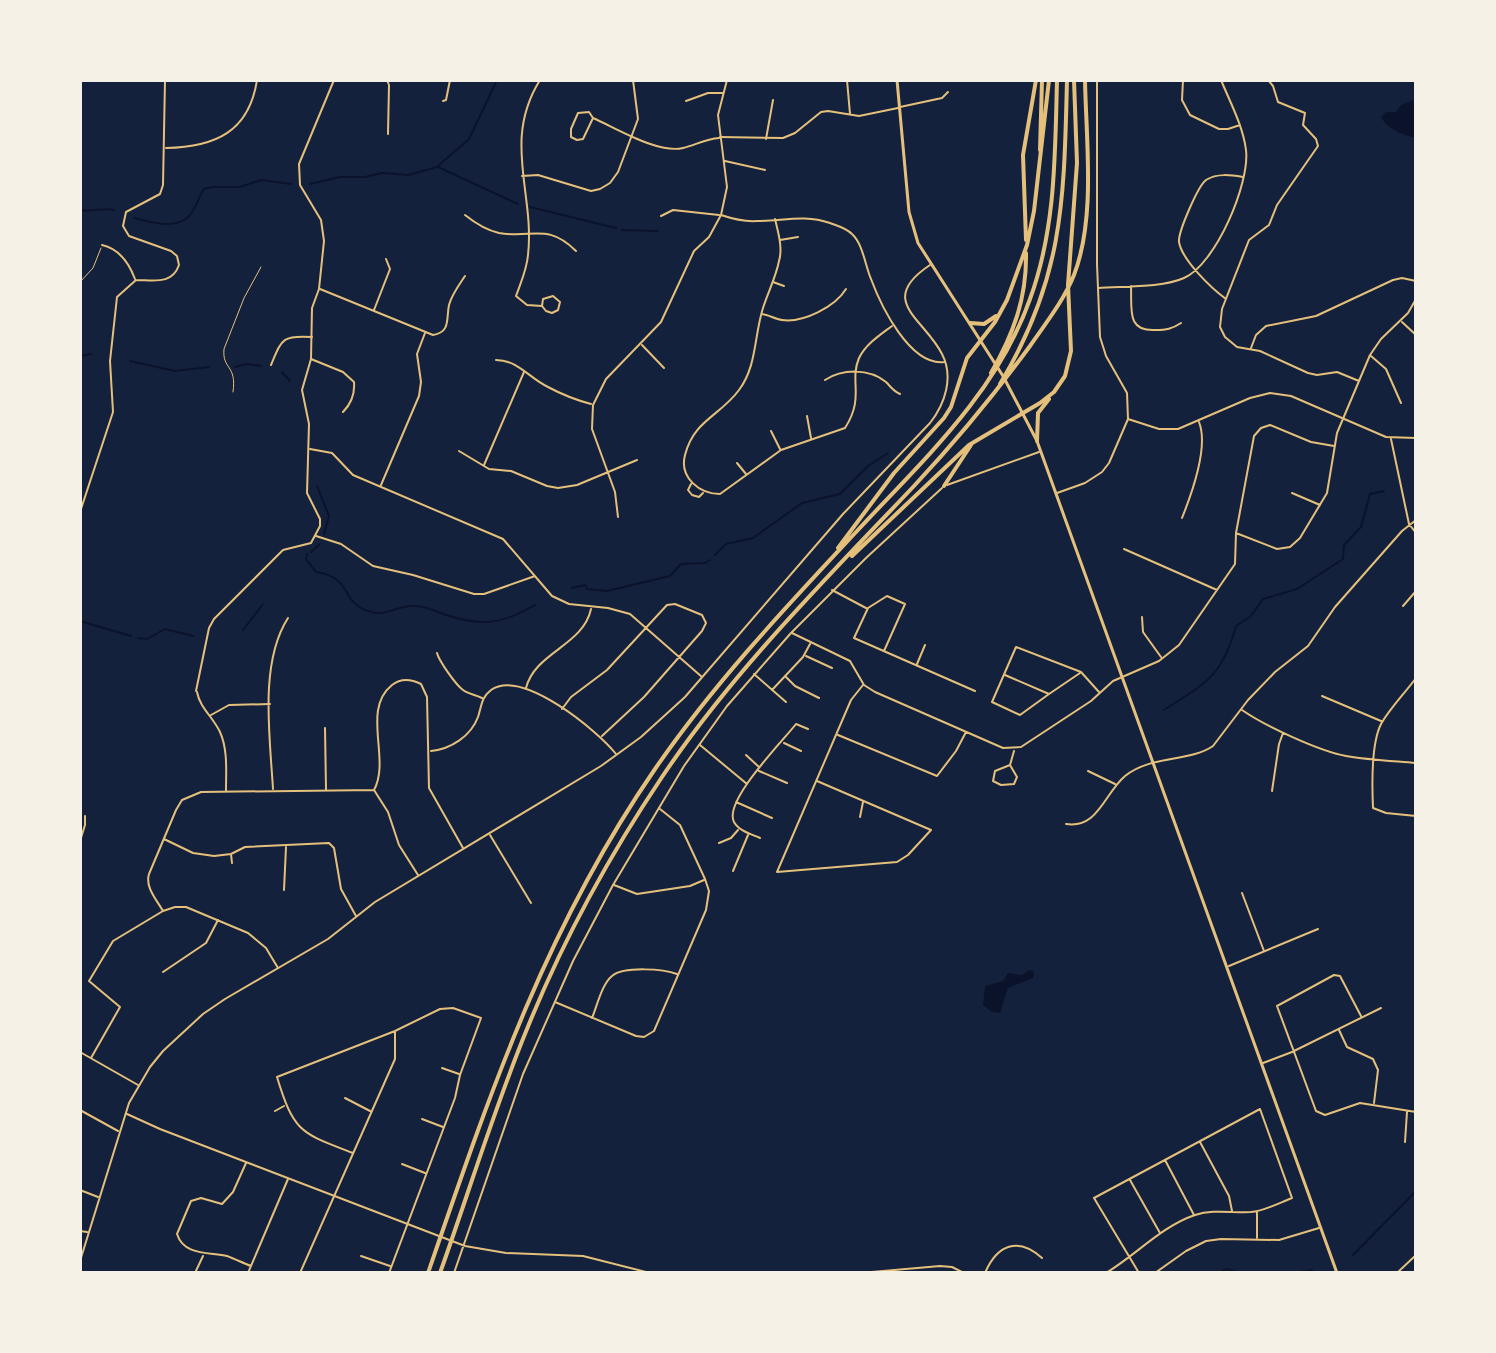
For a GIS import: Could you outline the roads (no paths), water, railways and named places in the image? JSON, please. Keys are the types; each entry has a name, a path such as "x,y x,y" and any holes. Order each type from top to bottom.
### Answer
{"highway":[{"path":"1039,80 1040,174"},
{"path":"986,385 1014,328 1025,282 1023,155 1039,80"},
{"path":"811,580 894,473 944,418 953,402 962,368 1000,312 1015,282 1034,211 1049,80"},
{"path":"428,1273 511,1039 575,900 621,822 682,731 737,660 955,426 986,385 1020,323 1041,264 1053,191 1057,80"},
{"path":"990,399 1021,347 1051,270 1064,192 1067,80"},
{"path":"1037,441 1038,413 1065,376 1070,361 1070,258 1077,163 1074,80"},
{"path":"440,1273 526,1031 547,981 595,886 629,828 692,736 755,656 966,429 1058,305 1082,250 1086,197 1085,80"},
{"path":"970,323 990,322 1000,312"},
{"path":"826,579 973,442 1052,394"},
{"path":"944,486 973,442"}],"main road":[{"path":"897,80 909,212 923,254 970,323 1037,441 1337,1273"}],"street":[{"path":"80,512 113,412 110,365 117,297 136,280 165,280 172,277 179,265 177,256 171,251 129,236 123,226 126,212 160,194 163,185 165,80"},
{"path":"164,148 200,146 230,131 252,102 257,80"},
{"path":"226,791 224,745 196,691 209,628 214,619 283,550 306,545 316,536 320,519 307,493 309,424 302,390 311,359 312,308 319,289 324,241 321,220 300,185 299,164 334,80"},
{"path":"387,80 388,134"},
{"path":"443,101 446,100 450,80"},
{"path":"540,80 519,145 527,233 526,269 516,296 527,305 542,306 552,313 558,310 560,302 548,296 543,299 542,306"},
{"path":"521,176 538,175 580,188 600,189 610,183 618,172 638,119 633,80"},
{"path":"618,517 615,492 592,429 593,405 604,381 661,322 694,251 709,237 721,215 727,187 718,115 727,80"},
{"path":"847,80 850,115"},
{"path":"1056,493 1085,483 1102,472 1128,419 1127,393 1102,346 1098,288 1097,80"},
{"path":"1183,80 1182,100 1190,115 1219,129 1240,125"},
{"path":"1098,288 1180,280 1197,270 1214,250 1244,178 1247,156 1240,125 1221,80"},
{"path":"1268,80 1278,102 1305,113 1303,125 1316,139 1318,146 1277,205 1269,225 1249,240 1220,319 1222,332 1230,343 1308,373 1337,372 1359,381"},
{"path":"593,118 583,139 571,137 578,113 589,112 593,118 660,147 681,149 720,137 766,139 791,135 821,112 870,115 942,98 948,92"},
{"path":"686,101 708,93 725,93"},
{"path":"766,139 773,100"},
{"path":"724,161 765,170"},
{"path":"1226,299 1183,252 1179,234 1200,187 1207,179 1227,175 1244,178"},
{"path":"661,216 673,210 738,220 814,218 849,230 855,236 872,282 893,325 926,360 945,362"},
{"path":"465,215 479,226 496,232 544,232 567,242 576,251"},
{"path":"775,219 780,259 761,313 753,362 742,387 732,400 699,426 683,465 692,482 704,492 720,494 781,450 845,428 858,395 856,372 859,358 870,343 893,325"},
{"path":"779,240 798,237"},
{"path":"102,245 111,247 129,262 136,280"},
{"path":"373,311 390,269 386,259"},
{"path":"80,1261 125,1112 138,1085 163,1051 203,1014 328,939 356,916 418,876 617,755 667,715 843,514 939,411 947,383 945,362 934,342 910,314 906,303 909,282 931,265"},
{"path":"319,289 433,335 444,331 449,305 465,276"},
{"path":"1251,349 1256,335 1273,323 1316,316 1393,280 1416,281"},
{"path":"772,282 784,286"},
{"path":"1131,285 1133,321 1137,328 1144,331 1172,329 1181,323"},
{"path":"761,313 782,320 794,320 815,314 841,297 846,289"},
{"path":"1236,533 1277,549 1290,547 1300,538 1327,493 1334,446 1370,355 1381,339 1402,321 1416,299"},
{"path":"1402,321 1416,335"},
{"path":"380,487 421,389 417,354 425,332"},
{"path":"271,365 285,338 312,337"},
{"path":"641,344 664,368"},
{"path":"1370,355 1386,369 1401,403"},
{"path":"311,359 343,372 354,382 354,393 343,412"},
{"path":"496,360 507,360 518,365 549,388 593,405"},
{"path":"483,466 524,371"},
{"path":"825,380 843,371 856,372 877,376 900,394"},
{"path":"1128,419 1159,429 1178,429 1259,394 1291,396 1391,438 1416,438"},
{"path":"807,416 812,439"},
{"path":"1182,518 1201,450 1203,431 1199,422"},
{"path":"791,633 850,661 864,685 875,692 1003,748 1014,749 1059,723 1123,676 1162,658 1179,645 1235,564 1236,533 1254,436 1261,428 1270,425 1311,442 1334,446"},
{"path":"771,431 781,450"},
{"path":"1391,438 1409,524 1416,533"},
{"path":"309,449 332,453 353,475 503,539 544,589 560,600 578,606 621,611 646,626 702,677"},
{"path":"459,451 483,466 511,471 558,488 577,485 637,460"},
{"path":"454,1273 523,1074 555,1002 613,885 699,744 791,633 832,590 944,486 1041,451"},
{"path":"737,463 746,475"},
{"path":"692,482 688,490 692,495 699,497 704,492"},
{"path":"1292,493 1321,505"},
{"path":"1066,824 1077,826 1091,819 1117,785 1134,771 1155,762 1206,751 1221,738 1241,709 1275,672 1308,646 1335,607 1416,520"},
{"path":"316,536 341,544 367,563 474,594 484,594 535,576"},
{"path":"1124,549 1218,591"},
{"path":"384,578 386,569"},
{"path":"832,590 868,608"},
{"path":"1403,606 1416,591"},
{"path":"884,651 905,604 887,596 868,608 854,638 975,691"},
{"path":"562,709 571,697 607,670 667,605 675,604 702,615 706,623 702,631 644,697 602,736"},
{"path":"526,689 534,669 585,626 591,607"},
{"path":"1142,617 1143,632 1162,658"},
{"path":"273,791 272,655 279,632 288,618"},
{"path":"772,690 805,655 811,643"},
{"path":"916,665 925,645"},
{"path":"1081,672 1020,715 992,702 1016,647 1081,672 1099,692"},
{"path":"437,653 439,662 461,689 482,698"},
{"path":"805,655 832,668"},
{"path":"754,674 786,702"},
{"path":"1003,675 1049,694"},
{"path":"786,676 795,686 819,698"},
{"path":"1416,678 1378,732 1373,808 1386,813 1416,816"},
{"path":"374,790 379,776 378,709 381,696 402,679 421,684 427,697 429,788 464,849"},
{"path":"428,751 449,747 465,737 474,725 482,698 494,687 506,685 526,689 562,709 602,736 617,755"},
{"path":"817,781 931,830 908,855 897,862 777,872 851,700 864,685"},
{"path":"1322,696 1383,721"},
{"path":"210,716 229,705 270,704"},
{"path":"1241,709 1256,720 1331,752 1416,763"},
{"path":"760,838 739,829 732,816 735,802 796,724 808,729"},
{"path":"325,728 326,790"},
{"path":"837,734 937,776 966,732"},
{"path":"1272,791 1283,732"},
{"path":"782,742 801,751"},
{"path":"699,744 747,784"},
{"path":"1010,765 995,771 993,781 1001,785 1014,784 1017,777 1010,765 1014,749"},
{"path":"746,755 759,769 787,783"},
{"path":"1088,771 1117,785"},
{"path":"163,911 145,881 182,800 201,792 374,790"},
{"path":"374,790 388,812 399,845 418,876"},
{"path":"860,817 864,801"},
{"path":"735,802 772,818"},
{"path":"555,1002 636,1036 650,1035 708,901 705,879 680,825 659,808"},
{"path":"80,841 85,816"},
{"path":"719,843 731,838 739,829"},
{"path":"733,871 748,833"},
{"path":"489,834 531,903"},
{"path":"163,839 193,853 214,856 231,854 245,847 329,843 334,848 341,889 356,916"},
{"path":"284,890 286,845"},
{"path":"231,854 232,863"},
{"path":"613,885 637,894 690,886 705,879"},
{"path":"1242,893 1264,953"},
{"path":"91,1058 120,1007 89,981 108,945 163,911 186,907 258,939 278,968"},
{"path":"163,972 200,949 211,936 218,920"},
{"path":"1228,966 1318,929"},
{"path":"592,1018 608,981 617,973 658,969 678,975"},
{"path":"1361,1016 1340,976 1329,975 1277,1006 1316,1111 1321,1115 1360,1103 1416,1112"},
{"path":"353,1153 301,1130 286,1106 277,1077 447,1007 481,1018 455,1098 389,1273"},
{"path":"1262,1064 1381,1008"},
{"path":"1338,1028 1347,1047 1373,1059 1378,1070 1373,1104"},
{"path":"300,1273 395,1059 395,1031"},
{"path":"80,1052 138,1085"},
{"path":"442,1068 460,1075"},
{"path":"345,1098 372,1111"},
{"path":"275,1111 286,1106"},
{"path":"1106,1273 1128,1258 1161,1235 1195,1215 1256,1211 1292,1198 1260,1109 1094,1198 1128,1258 1139,1273"},
{"path":"80,1110 118,1131"},
{"path":"1405,1142 1407,1111"},
{"path":"125,1112 160,1129 465,1246 506,1253 583,1256 650,1273"},
{"path":"422,1119 444,1127"},
{"path":"1200,1140 1229,1196 1232,1211"},
{"path":"1165,1159 1195,1215"},
{"path":"246,1162 228,1200 215,1204 196,1198 188,1205 179,1227 178,1239 186,1247 203,1254 228,1257 251,1266"},
{"path":"402,1164 426,1173"},
{"path":"248,1273 288,1178"},
{"path":"1130,1178 1161,1235"},
{"path":"80,1190 98,1197"},
{"path":"1256,1211 1257,1240"},
{"path":"1155,1273 1191,1247 1206,1241 1284,1239 1320,1227"},
{"path":"80,1231 88,1232"},
{"path":"985,1273 997,1254 1014,1245 1028,1247 1042,1258"},
{"path":"195,1273 203,1254"},
{"path":"1397,1273 1416,1255"},
{"path":"361,1256 391,1266"},
{"path":"860,1273 944,1266 964,1273"}],"lane":[{"path":"80,282 93,268 102,245"},
{"path":"233,392 235,377 223,357 224,349 244,298 261,267"}],"water":[{"path":"1416,99 1416,138 1391,128 1381,117 1386,112 1396,112 1401,105"},
{"path":"1029,970 1034,972 1033,978 1008,988 1000,1013 992,1012 983,1005 985,986 1003,981 1008,973 1022,975"}],"waterway":[{"path":"310,184 382,173 408,175 437,167 469,139 497,80"},
{"path":"438,167 518,204"},
{"path":"134,218 161,224 182,221 190,215 204,189 212,187 240,187 261,180 291,184"},
{"path":"530,207 616,228"},
{"path":"80,210 114,210"},
{"path":"622,230 658,231"},
{"path":"80,356 91,354"},
{"path":"130,361 175,371 209,367"},
{"path":"235,367 246,364 261,366"},
{"path":"282,372 290,381"},
{"path":"715,555 726,544 753,538 802,503 840,494 868,466 888,453"},
{"path":"317,486 329,516 324,534"},
{"path":"1164,710 1210,677 1225,657 1236,626 1251,616 1263,599 1297,589 1343,559 1344,545 1361,527 1370,494 1384,491"},
{"path":"311,552 320,544"},
{"path":"307,554 306,559 316,572 336,579 353,602 375,613 420,606 459,619 492,622 535,605"},
{"path":"572,588 585,585 587,589 607,591 670,576 681,564 710,560"},
{"path":"243,630 263,604"},
{"path":"80,621 131,636"},
{"path":"138,638 147,639 165,629 193,636"},
{"path":"1353,1255 1416,1191"},
{"path":"1219,1273 1226,1269 1241,1273"},
{"path":"1292,1273 1312,1270"}]}
